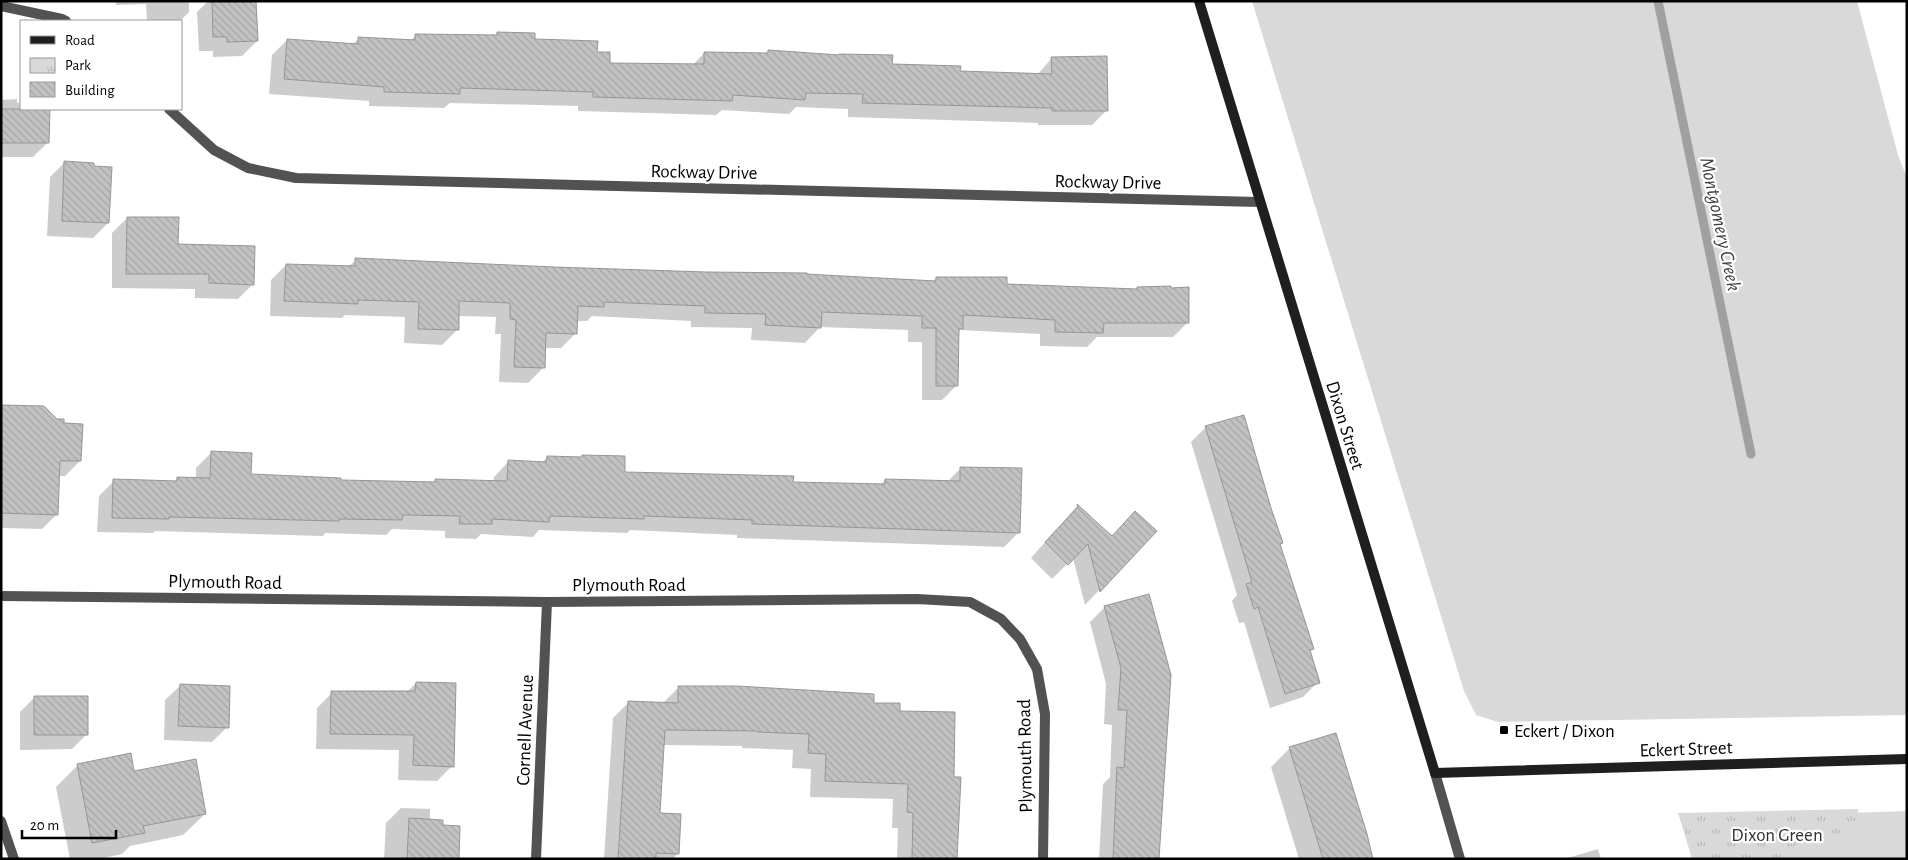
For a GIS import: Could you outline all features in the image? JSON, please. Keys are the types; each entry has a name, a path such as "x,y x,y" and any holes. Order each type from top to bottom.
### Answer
{"street":[{"name":"Dixon Street","path":"1199,1 1460,859"},
{"path":"1,6 64,20"},
{"name":"Rockway Drive","path":"170,110 214,150 248,168 296,178 1259,202"},
{"name":"Plymouth Road","path":"1,596 547,602 917,599 970,602 1001,619 1020,640 1037,670 1045,714 1043,859"},
{"name":"Cornell Avenue","path":"536,859 547,602"},
{"name":"Eckert Street","path":"1435,773 1907,759"},
{"path":"1,821 14,859"}],"green space":[{"path":"1252,1 1857,1 1898,155 1907,178 1907,715 1498,722 1476,715 1464,691"},
{"name":"Dixon Green","path":"1858,809 1860,829 1800,841 1801,859 1694,859 1678,813"},
{"name":"Dixon Green","path":"1907,811 1907,859 1692,859 1680,819"}],"building":[{"path":"212,1 256,1 258,41 227,42 227,37 213,37"},
{"path":"497,32 535,33 535,39 598,41 597,52 610,52 610,63 704,64 704,52 768,53 768,50 839,55 893,55 892,64 961,66 960,71 1052,74 1051,57 1107,56 1108,111 1052,111 1052,108 862,103 863,94 806,93 805,100 733,95 732,101 593,97 593,92 460,88 460,94 384,92 384,87 284,79 287,39 358,44 358,37 415,40 415,34 497,35"},
{"path":"1,109 50,110 49,143 1,143"},
{"path":"64,161 94,163 94,166 112,167 109,223 62,221"},
{"path":"127,217 179,217 178,244 255,246 254,285 209,283 209,274 126,274"},
{"path":"355,258 554,267 807,273 936,281 936,277 1007,277 1007,284 1137,289 1137,287 1189,287 1189,323 1104,323 1103,333 1055,332 1055,320 963,315 963,329 959,329 958,386 936,386 936,328 922,328 922,316 822,312 821,328 765,325 766,314 705,313 705,306 604,302 604,307 578,306 577,334 546,333 545,368 514,367 516,320 510,319 510,303 459,301 459,330 418,329 419,302 358,300 358,304 284,301 286,264 355,266"},
{"path":"1,405 44,406 57,419 64,419 64,423 83,424 81,461 60,461 58,515 1,513"},
{"path":"1244,415 1283,543 1280,544 1314,649 1310,650 1320,683 1285,694 1258,607 1254,609 1246,584 1252,582 1205,426"},
{"path":"211,451 252,453 251,474 341,478 341,480 435,482 435,479 507,481 508,460 546,462 547,456 582,457 582,455 625,456 625,472 794,476 793,482 885,484 885,479 960,481 960,467 1022,468 1020,533 752,524 752,520 644,516 644,519 550,516 549,522 492,519 492,524 459,524 460,516 403,515 402,520 340,519 339,521 169,517 169,519 112,518 113,479 177,481 177,477 210,478"},
{"path":"1077,504 1112,536 1135,511 1157,531 1100,592 1088,544 1068,565 1045,542 1078,507"},
{"path":"1149,594 1171,675 1159,859 1113,859 1117,767 1124,768 1127,710 1118,710 1121,668 1104,606"},
{"path":"416,682 456,683 454,767 413,765 414,735 330,734 331,691 415,691"},
{"path":"180,684 230,686 229,728 178,726"},
{"path":"678,686 736,686 874,694 874,703 900,703 900,711 955,712 954,777 961,777 957,859 912,859 913,813 907,812 908,784 825,781 826,754 808,753 809,734 757,731 665,730 660,813 681,814 679,854 656,853 656,859 618,859 628,701 678,703"},
{"path":"34,696 88,696 88,735 34,735"},
{"path":"1336,733 1373,859 1323,859 1289,747"},
{"path":"131,753 134,771 196,759 206,814 143,826 145,833 92,843 77,764"},
{"path":"409,818 443,820 443,825 460,826 459,859 407,859"}],"waterway":[{"name":"Montgomery Creek","path":"1658,1 1751,454"}],"place":[{"name":"Eckert / Dixon","path":"1504,730"}]}
